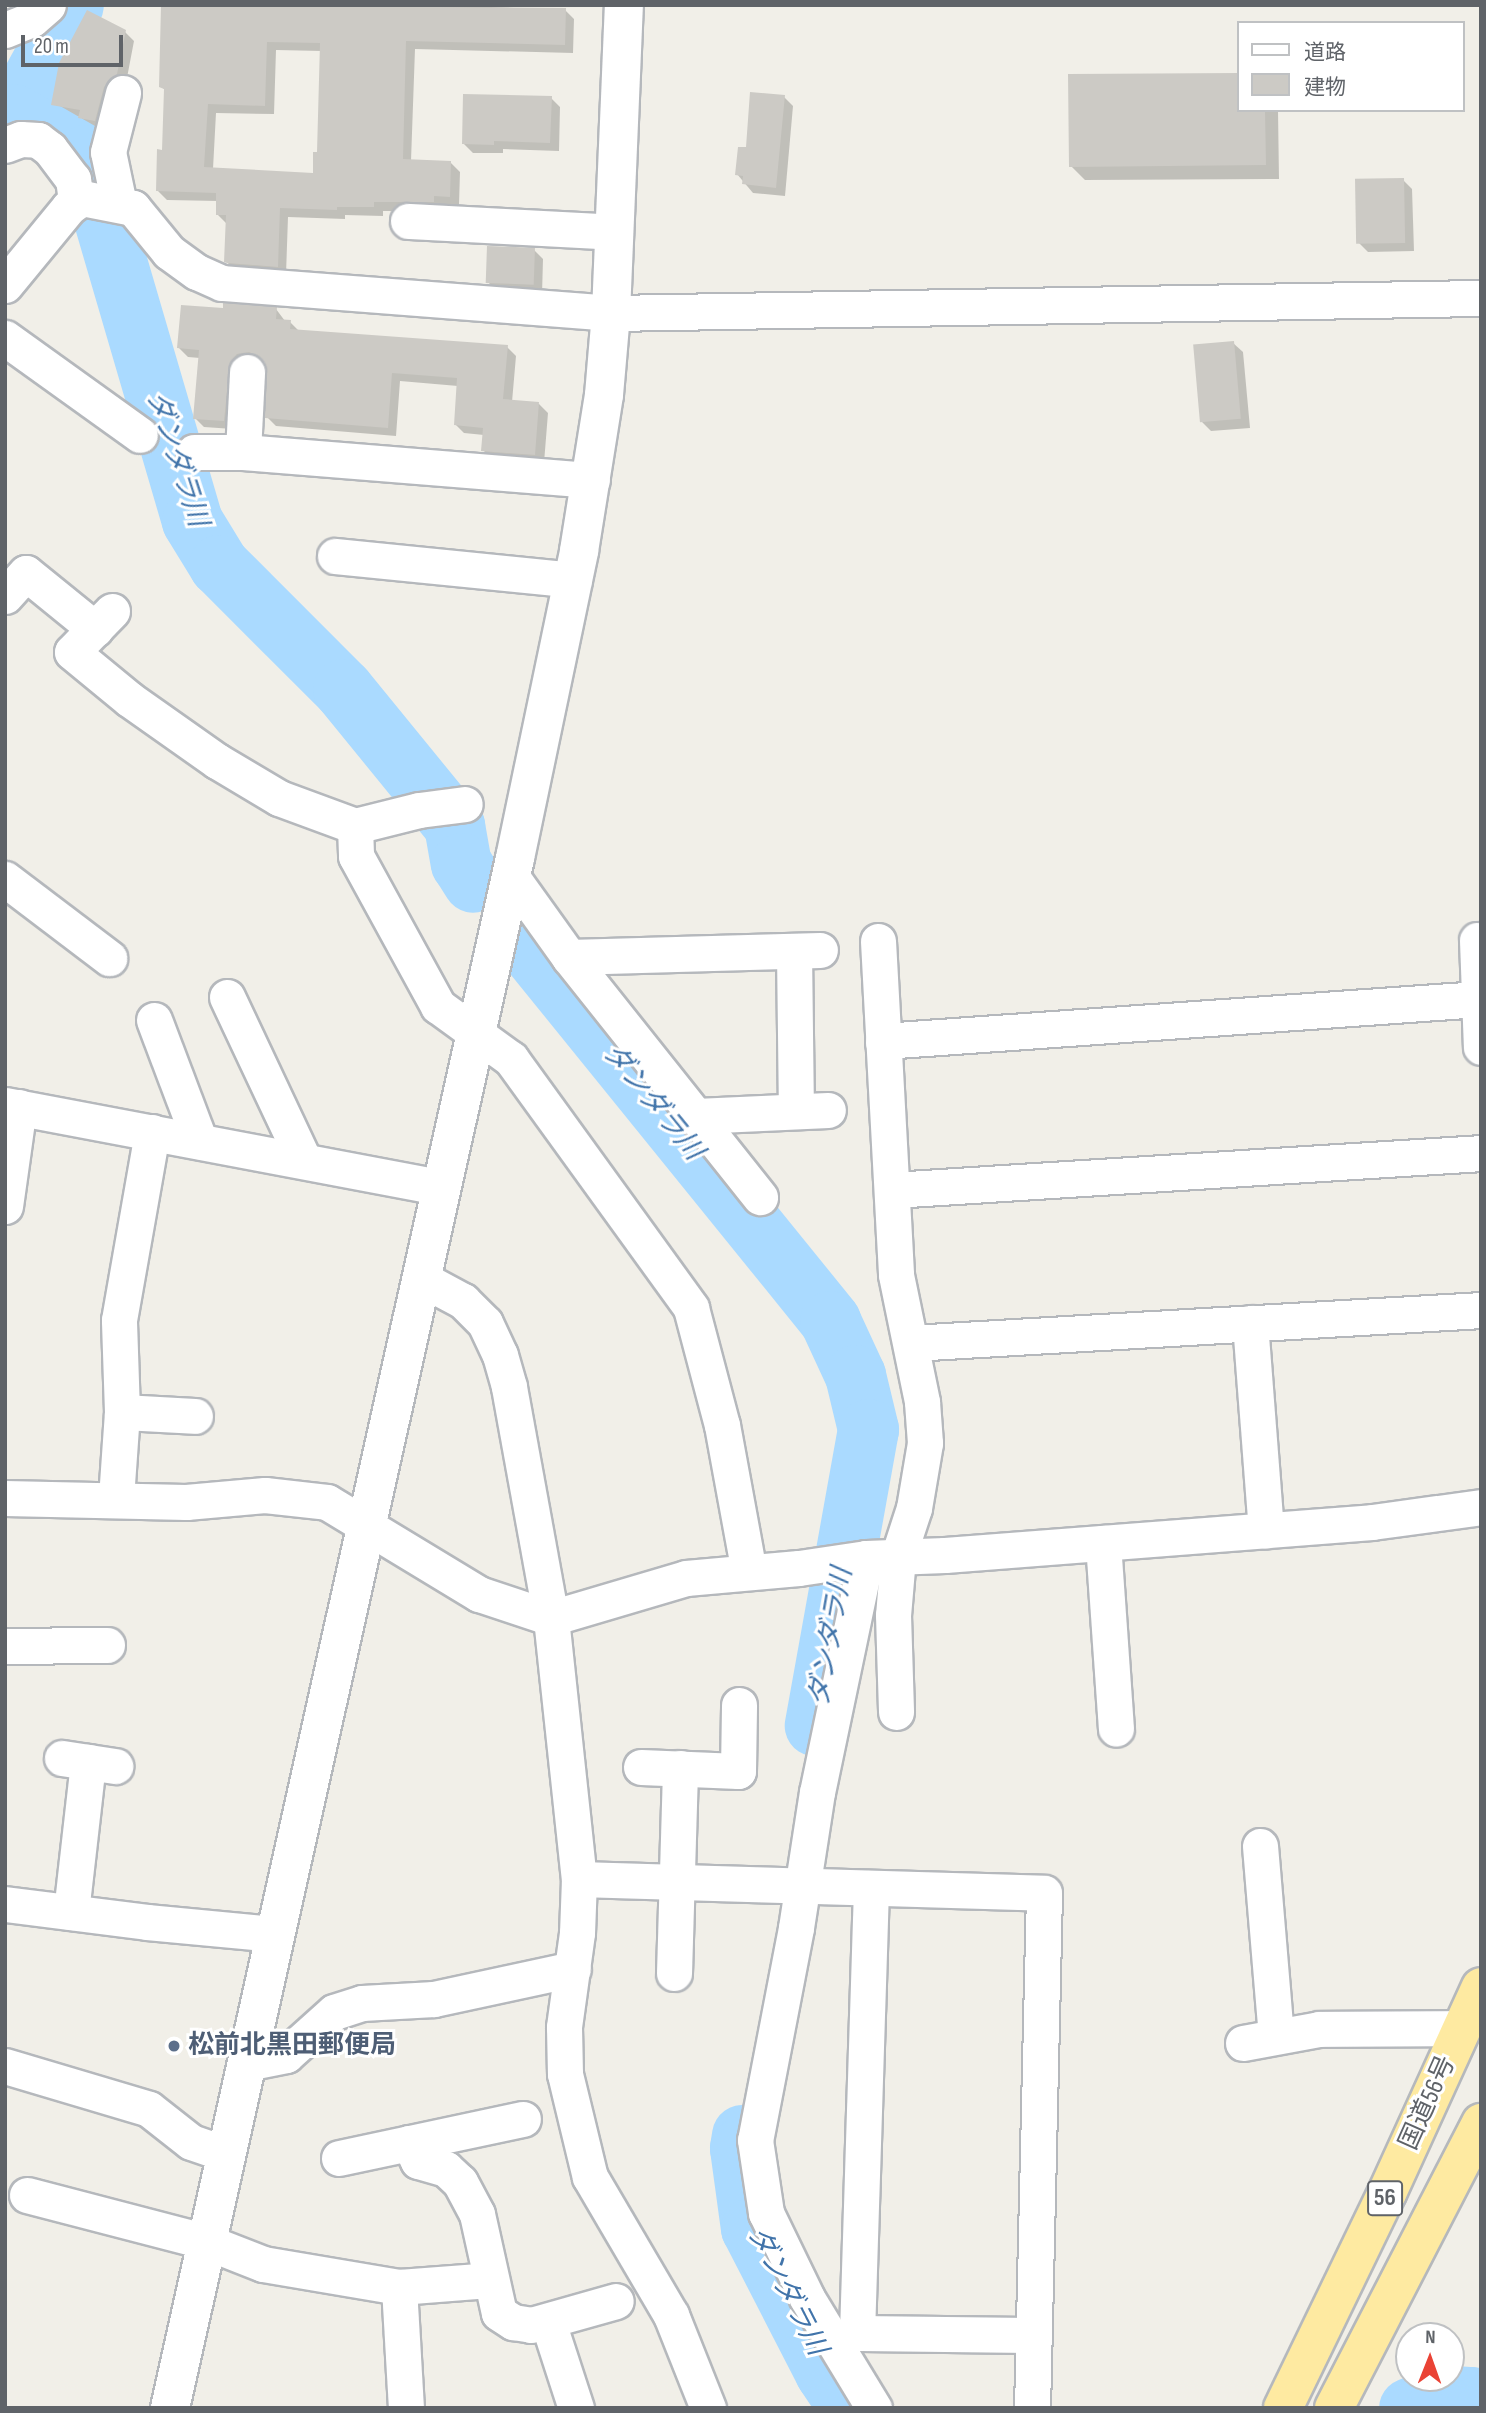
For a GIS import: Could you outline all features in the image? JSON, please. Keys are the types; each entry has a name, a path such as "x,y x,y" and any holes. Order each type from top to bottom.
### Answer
{"highway":[{"name":"国道56号","path":"1283,2408 1481,1987"},
{"name":"国道56号","path":"1334,2408 1481,2123"}],"street":[{"path":"5,30 32,19 48,5"},
{"path":"170,2408 511,876 574,580 592,480 611,313 624,5"},
{"path":"5,285 96,201 123,93"},
{"path":"5,145 21,139 37,140 50,149 73,179 96,201 133,208 169,252 197,272 222,283 611,313 1481,298"},
{"path":"408,221 615,232"},
{"path":"5,338 140,435"},
{"path":"243,452 247,372"},
{"path":"194,452 243,452 592,480"},
{"path":"335,556 574,580"},
{"path":"5,596 26,573 104,620 72,652 129,699 217,761 279,798 355,826 419,810 460,805"},
{"path":"355,826 356,856 438,1006 511,1059 691,1308 722,1425 749,1572"},
{"path":"511,876 569,957 760,1197"},
{"path":"5,879 109,958"},
{"path":"1477,940 1481,1047"},
{"path":"874,2408 807,2298 766,2213 755,2140 817,1792 882,1558 914,1508 925,1443 911,1343 896,1275 878,941"},
{"path":"569,957 807,951 812,1110 696,1116"},
{"path":"227,997 304,1161"},
{"path":"883,1041 1479,999"},
{"path":"154,1020 200,1142"},
{"path":"5,1206 12,1106 440,1187"},
{"path":"116,1498 122,1412 119,1320 152,1132"},
{"path":"892,1190 1481,1153"},
{"path":"420,1278 463,1301 485,1324 500,1354 509,1387 551,1618 579,1879 573,1969 564,2026 565,2074 590,2177 671,2315 708,2408"},
{"path":"911,1343 1481,1310"},
{"path":"1250,1323 1266,1530"},
{"path":"122,1412 195,1416"},
{"path":"5,1499 116,1498 186,1502 265,1495 327,1502 364,1527 479,1594 551,1618 686,1578 882,1558 1372,1522 1481,1507"},
{"path":"1103,1543 1116,1729"},
{"path":"882,1558 893,1615 895,1712"},
{"path":"5,1646 107,1645"},
{"path":"641,1767 738,1770 739,1705"},
{"path":"71,1912 88,1762"},
{"path":"674,1973 680,1768"},
{"path":"1259,1846 1276,2035"},
{"path":"579,1879 1044,1893 1032,2408"},
{"path":"870,1888 857,2333 1033,2335"},
{"path":"5,1904 275,1934"},
{"path":"246,2063 286,2055 334,2012 362,2003 433,1999 573,1969"},
{"path":"1243,2043 1319,2029 1462,2028"},
{"path":"5,2066 149,2109 191,2142 226,2154"},
{"path":"339,2158 523,2119"},
{"path":"409,2143 418,2161 446,2169 460,2182 477,2214 489,2280 499,2313 513,2322 531,2325 616,2301"},
{"path":"27,2195 207,2242 264,2264 399,2287 489,2280"},
{"path":"399,2287 406,2408"},
{"path":"548,2322 576,2408"}],"building":[{"path":"161,5 566,8 565,45 406,41 403,159 451,161 450,197 434,196 434,202 374,202 374,207 337,207 337,210 280,208 278,267 224,262 226,215 216,215 216,193 156,191 157,149 162,150 164,89 159,87","holes":["267,42 320,43 317,152 313,152 313,173 204,167 208,104 265,106"]},
{"path":"87,10 126,30 117,74 104,87 95,121 78,118 80,110 51,105 59,63"},
{"path":"1238,73 1238,112 1265,112 1266,165 1069,167 1068,74"},
{"path":"750,92 785,95 776,188 742,184 743,176 735,175 738,147 746,147"},
{"path":"463,94 552,96 550,143 494,141 494,145 462,144"},
{"path":"1404,178 1405,243 1356,244 1355,179"},
{"path":"487,246 535,248 534,285 486,283"},
{"path":"223,303 277,307 276,319 291,320 290,329 508,345 503,399 539,402 535,455 481,451 483,428 454,425 457,378 392,373 388,428 265,418 265,363 249,352 237,354 230,362 224,421 193,419 199,350 177,348 181,305 223,308"},
{"path":"1234,341 1241,419 1200,422 1193,345"}],"waterway":[{"name":"ダンダラ川","path":"13,114 73,5"},
{"name":"ダンダラ川","path":"5,122 13,114 85,155 192,521 219,565 343,689 454,825 461,863 473,882"},
{"name":"ダンダラ川","path":"530,950 830,1321 855,1375 868,1429 815,1725"},
{"name":"ダンダラ川","path":"742,2135 740,2148 751,2228 825,2372 849,2408"},
{"name":"ダンダラ川","path":"1409,2408 1441,2395 1471,2397 1481,2402"}],"place":[{"name":"松前北黒田郵便局","path":"174,2046"}]}
